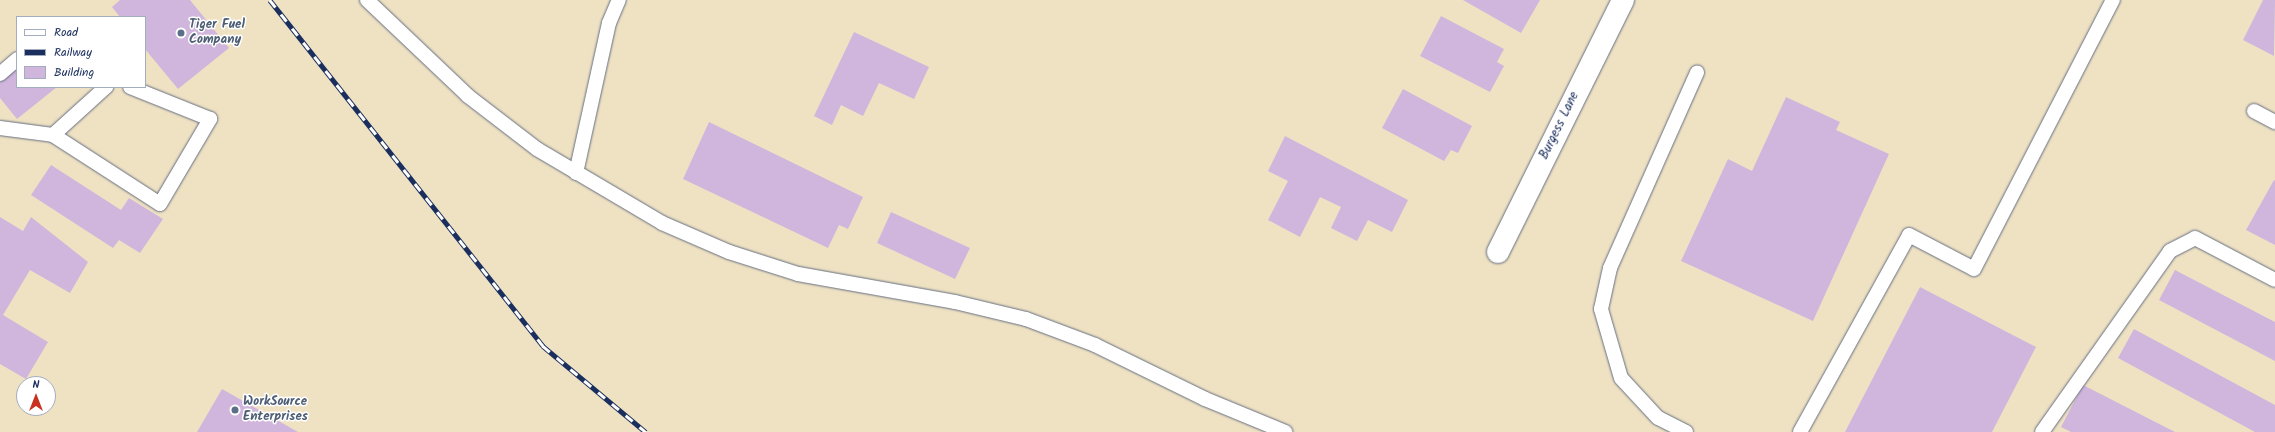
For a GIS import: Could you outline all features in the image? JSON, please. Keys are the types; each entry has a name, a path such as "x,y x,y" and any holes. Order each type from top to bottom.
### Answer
{"street":[{"name":"Burgess Lane","path":"1498,252 1623,0"}],"lane":[{"path":"367,0 468,96 576,173 662,223 729,252 798,274 955,302 1026,320 1095,345 1204,399 1285,432"},
{"path":"576,173 609,23 619,0"},
{"path":"1800,432 1909,235 1974,269 2113,0"},
{"path":"0,74 16,60"},
{"path":"1686,432 1658,418 1621,378 1601,309 1610,268 1697,74"},
{"path":"53,135 105,88"},
{"path":"0,128 53,135 160,204 210,119 132,88"},
{"path":"2254,111 2275,122"},
{"path":"2042,432 2170,251 2195,238 2275,280"}],"building":[{"name":"Tiger Fuel Company","path":"120,0 190,0 229,48 178,89 146,50 146,16 119,16 112,7"},
{"path":"1463,0 1540,0 1521,33"},
{"path":"2263,0 2275,0 2274,56 2243,40"},
{"path":"1441,16 1504,49 1497,62 1504,66 1490,92 1420,56"},
{"path":"854,32 929,67 914,99 879,83 863,116 841,105 832,125 814,116"},
{"path":"16,69 16,88 56,88 17,119 0,98 0,82"},
{"path":"1403,89 1472,126 1458,153 1451,150 1444,161 1382,128"},
{"path":"1786,97 1840,122 1836,130 1889,154 1813,321 1681,261 1728,159 1752,171"},
{"path":"709,122 863,197 848,229 839,225 828,248 683,179"},
{"path":"1285,136 1408,200 1392,232 1368,220 1357,241 1331,228 1341,207 1320,197 1300,237 1268,220 1288,181 1268,171"},
{"path":"51,165 121,210 129,198 163,219 140,253 119,240 113,248 31,195"},
{"path":"2274,180 2275,181 2275,245 2246,230"},
{"path":"891,212 970,248 955,279 877,243"},
{"path":"0,217 23,231 31,217 88,262 70,293 30,270 3,315 48,342 28,376 21,376 0,364"},
{"path":"2175,270 2275,322 2275,361 2159,300"},
{"path":"1920,287 2036,347 1992,432 1845,432"},
{"path":"2134,329 2275,405 2275,432 2255,432 2118,358"},
{"path":"2083,385 2175,432 2071,432 2061,427"},
{"name":"WorkSource Enterprises","path":"222,389 298,432 197,432"}],"railway":[{"path":"270,0 543,346 646,432"}],"place":[{"name":"Tiger Fuel Company","path":"181,33"},
{"name":"WorkSource Enterprises","path":"235,410"}]}
